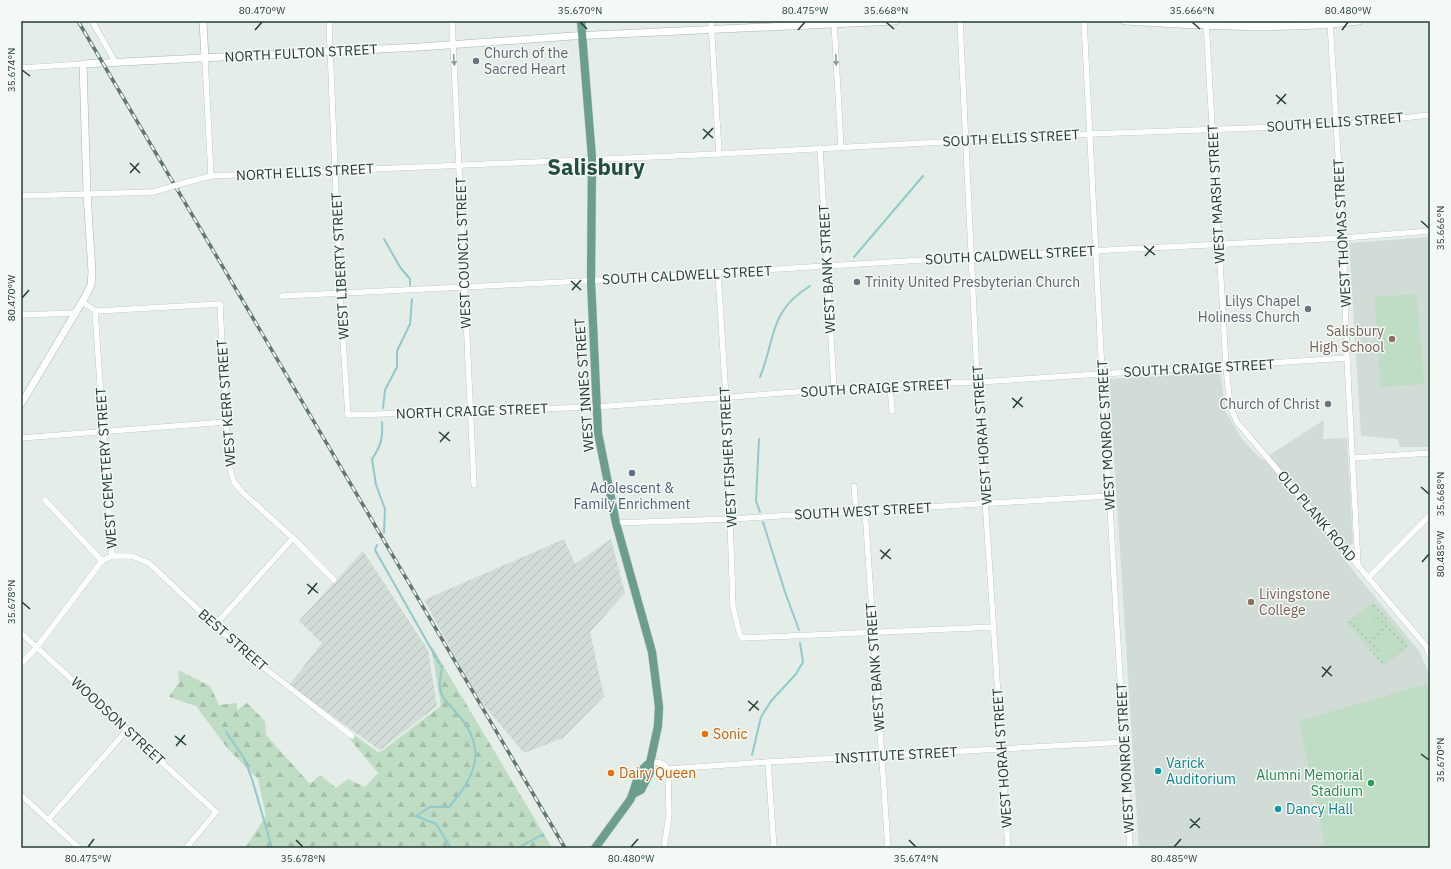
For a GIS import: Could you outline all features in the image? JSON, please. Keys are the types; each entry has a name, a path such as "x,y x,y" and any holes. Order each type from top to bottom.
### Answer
{"main road":[{"name":"WEST INNES STREET","path":"581,21 592,158 591,281 596,407 602,459 616,523 652,652 657,686 658,726 650,764"},
{"path":"595,848 633,794 633,786 640,771 650,764"}],"street":[{"path":"92,21 116,63"},
{"path":"203,21 211,176"},
{"name":"WEST LIBERTY STREET","path":"329,21 340,294 348,415"},
{"name":"WEST COUNCIL STREET","path":"452,21 460,164 464,287 474,485"},
{"path":"711,21 719,154"},
{"name":"NORTH FULTON STREET","path":"21,68 453,45 582,36 895,21"},
{"name":"WEST HORAH STREET","path":"960,21 978,382 1008,848"},
{"name":"WEST MONROE STREET","path":"1084,21 1102,373 1125,742 1130,848"},
{"path":"1125,21 1206,24 1330,23 1359,21"},
{"path":"834,23 841,147"},
{"name":"WEST THOMAS STREET","path":"1330,23 1343,238 1347,358 1354,458 1358,565"},
{"name":"WEST MARSH STREET","path":"1206,24 1226,367"},
{"path":"21,404 90,288 92,277 87,193 84,64"},
{"name":"SOUTH ELLIS STREET","path":"592,158 719,154 1090,134 1336,125 1430,115"},
{"name":"WEST BANK STREET","path":"820,148 834,389"},
{"name":"NORTH ELLIS STREET","path":"21,196 153,192 211,176 592,158"},
{"name":"SOUTH CALDWELL STREET","path":"282,296 718,274 971,257 1343,238 1430,231"},
{"name":"WEST FISHER STREET","path":"718,274 726,398 733,607 740,635 743,638 873,632"},
{"path":"82,302 95,311"},
{"name":"WEST KERR STREET","path":"95,311 220,304 226,422 230,469 234,482 242,492 293,538 334,580"},
{"name":"WEST CEMETERY STREET","path":"21,664 36,647 102,561 112,556 105,431 95,311"},
{"path":"21,315 75,313"},
{"name":"SOUTH CRAIGE STREET","path":"596,407 890,385 978,382 1347,358"},
{"name":"OLD PLANK ROAD","path":"1226,367 1230,406 1237,422 1426,646 1430,657"},
{"path":"890,385 892,411"},
{"name":"NORTH CRAIGE STREET","path":"348,415 596,407"},
{"path":"21,438 226,422"},
{"path":"1354,458 1430,453"},
{"path":"854,486 856,511"},
{"name":"SOUTH WEST STREET","path":"616,523 731,519 1109,496"},
{"path":"45,500 102,561"},
{"name":"WEST BANK STREET","path":"865,510 888,848"},
{"path":"1368,578 1430,515"},
{"path":"215,625 293,538"},
{"name":"BEST STREET","path":"112,556 132,556 149,563 240,649 352,736"},
{"path":"873,632 994,627"},
{"name":"WOODSON STREET","path":"21,633 214,810 215,814 186,848"},
{"path":"48,820 127,730"},
{"name":"INSTITUTE STREET","path":"650,764 656,771 664,773 668,769 768,762 1125,742"},
{"path":"768,762 774,848"},
{"path":"664,848 668,834 670,815 668,769"},
{"path":"21,795 78,848"}],"shaded area":[{"name":"Salisbury High School","path":"1430,237 1430,447 1400,447 1398,439 1361,436 1349,243"},
{"name":"Livingstone College","path":"1220,372 1226,412 1242,439 1262,460 1324,420 1323,439 1347,438 1353,543 1339,553 1419,651 1430,676 1430,848 1139,848 1109,379"},
{"path":"564,539 575,564 611,539 625,593 590,632 604,696 563,738 524,753 478,698 424,600"},
{"path":"363,551 428,650 437,706 380,750 289,685 322,643 299,621"}],"green space":[{"path":"1417,294 1424,384 1381,387 1374,297"},
{"path":"1373,602 1409,645 1383,666 1348,623"},
{"path":"1371,608 1377,616 1360,630 1354,622"},
{"path":"1379,618 1385,626 1369,640 1362,632"},
{"path":"1388,629 1394,637 1378,650 1371,642"},
{"path":"1396,639 1402,647 1386,660 1379,652"},
{"path":"431,645 552,848 245,848 266,816 258,779 228,749 196,706 169,697 179,682 178,670 210,686 219,705 237,703 237,710 247,703 265,721 266,735 310,784 320,775 336,788 348,779 365,787 378,773 349,738 353,734 379,753 441,706"},
{"name":"Alumni Memorial Stadium","path":"1430,683 1430,848 1329,848 1325,845 1299,721"}],"waterway":[{"path":"854,257 923,176"},
{"path":"384,239 400,267 410,279 410,285"},
{"path":"760,377 775,327 780,316 796,296 810,286"},
{"path":"383,408 385,390 397,367 397,351 410,324 412,299"},
{"path":"382,422 381,442 372,459 376,485 385,509 384,533"},
{"path":"759,439 756,501 760,512"},
{"path":"763,522 785,592 799,630"},
{"path":"377,545 375,550 442,668 440,691 445,700 466,725 472,737 475,749 475,760 472,772 467,783 449,807 430,807 416,816 436,824 451,848"},
{"path":"752,755 761,717 771,701 796,674 803,662 800,643"},
{"path":"226,732 244,758 252,779 272,848"},
{"path":"518,848 543,834"}],"railway":[{"path":"78,21 565,848"}],"place":[{"name":"Church of the Sacred Heart","path":"476,61"},
{"name":"Trinity United Presbyterian Church","path":"857,282"},
{"name":"Lilys Chapel Holiness Church","path":"1308,309"},
{"name":"Salisbury High School","path":"1392,339"},
{"name":"Church of Christ","path":"1328,404"},
{"name":"Adolescent & Family Enrichment","path":"632,473"},
{"name":"Livingstone College","path":"1251,602"},
{"name":"Sonic","path":"705,734"},
{"name":"Varick Auditorium","path":"1158,771"},
{"name":"Dairy Queen","path":"611,773"},
{"name":"Alumni Memorial Stadium","path":"1371,783"},
{"name":"Dancy Hall","path":"1278,809"}],"district":[{"name":"Salisbury","path":"596,166"}]}
